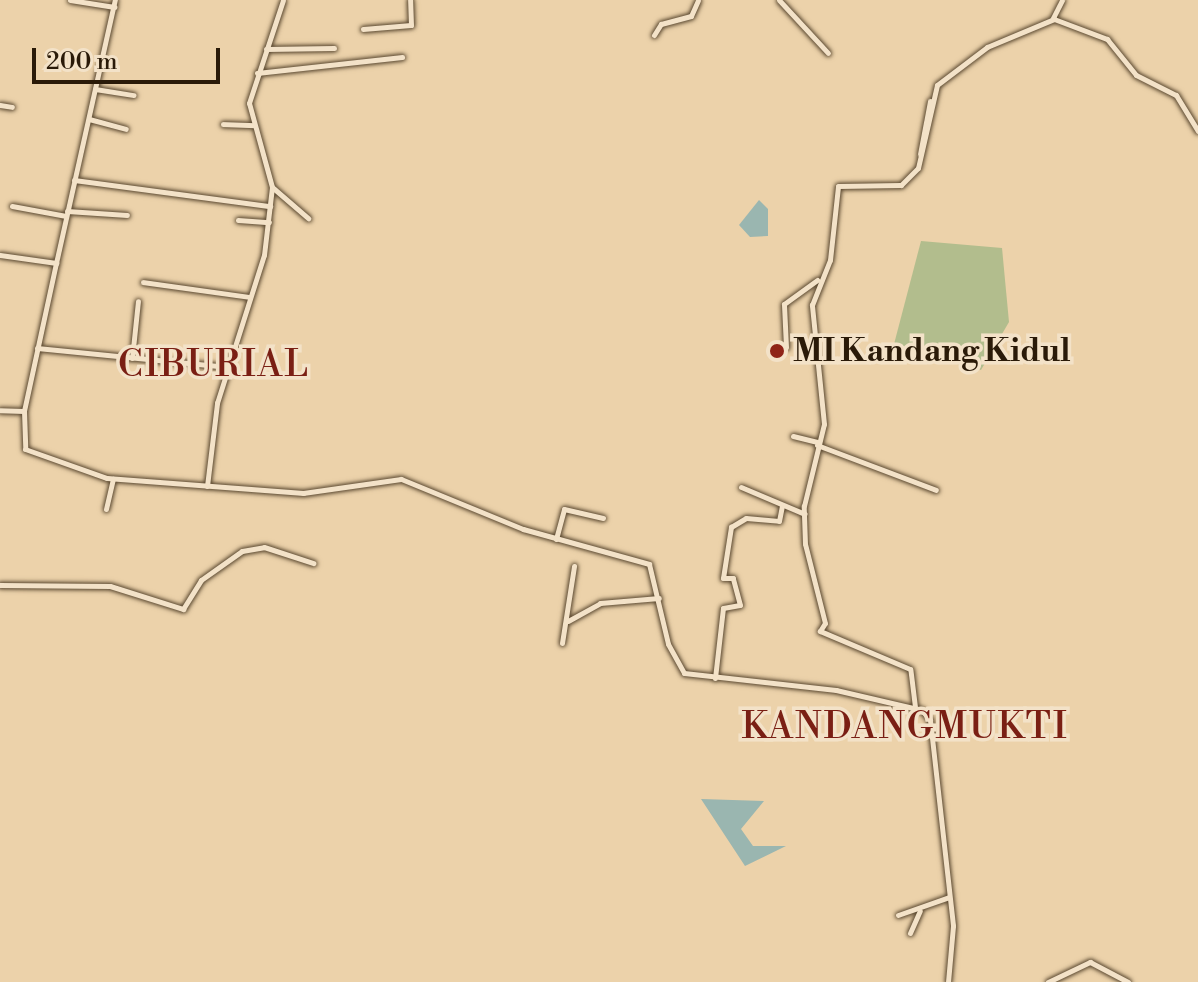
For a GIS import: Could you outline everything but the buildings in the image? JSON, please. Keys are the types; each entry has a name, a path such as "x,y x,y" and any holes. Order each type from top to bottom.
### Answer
{"street":[{"path":"70,0 115,3 24,411 25,449 113,479 313,493 393,477 556,539 649,564 677,669 715,678 915,707 930,720 949,897 948,982"},
{"path":"207,486 228,367 269,222 272,187 253,125 257,73 283,0"},
{"path":"363,29 411,25 410,0"},
{"path":"654,35 661,24 691,16 698,0"},
{"path":"779,0 828,53"},
{"path":"1049,21 1062,0"},
{"path":"786,347 784,304 818,279 830,260 840,184 901,185 920,161 936,102 930,101 937,85 987,47 1049,21 1070,21 1107,39 1136,75 1176,95 1198,131"},
{"path":"266,49 334,48"},
{"path":"257,73 402,57"},
{"path":"95,89 134,95"},
{"path":"0,105 12,107"},
{"path":"89,119 126,129"},
{"path":"223,124 253,125"},
{"path":"74,180 270,206"},
{"path":"272,187 308,218"},
{"path":"12,206 67,213 127,215"},
{"path":"238,220 269,222"},
{"path":"0,255 56,263"},
{"path":"818,279 811,336 823,415 805,514 825,623 820,631 910,669 915,707"},
{"path":"143,282 250,297"},
{"path":"132,358 138,301"},
{"path":"37,348 228,367"},
{"path":"0,410 24,411"},
{"path":"793,436 936,490"},
{"path":"106,509 113,479"},
{"path":"741,487 805,514"},
{"path":"715,678 723,608 740,605 733,578 723,578 731,527 746,518 779,521 782,506"},
{"path":"556,539 564,509 603,518"},
{"path":"0,585 110,586 183,609 201,580 242,551 264,547 313,563"},
{"path":"562,643 568,621 574,566"},
{"path":"568,621 600,603 659,598"},
{"path":"898,915 920,911 949,897"},
{"path":"910,933 920,911"},
{"path":"1048,982 1090,962 1128,982"}],"green space":[{"path":"921,241 1002,248 1009,322 981,370 893,348"}],"water":[{"path":"759,200 768,209 768,236 750,237 739,225"},
{"path":"701,799 764,801 741,829 753,846 786,846 745,866"}],"place":[{"name":"MI Kandang Kidul","path":"777,351"}],"district":[{"name":"CIBURIAL","path":"214,366"},
{"name":"KANDANGMUKTI","path":"905,728"}]}
